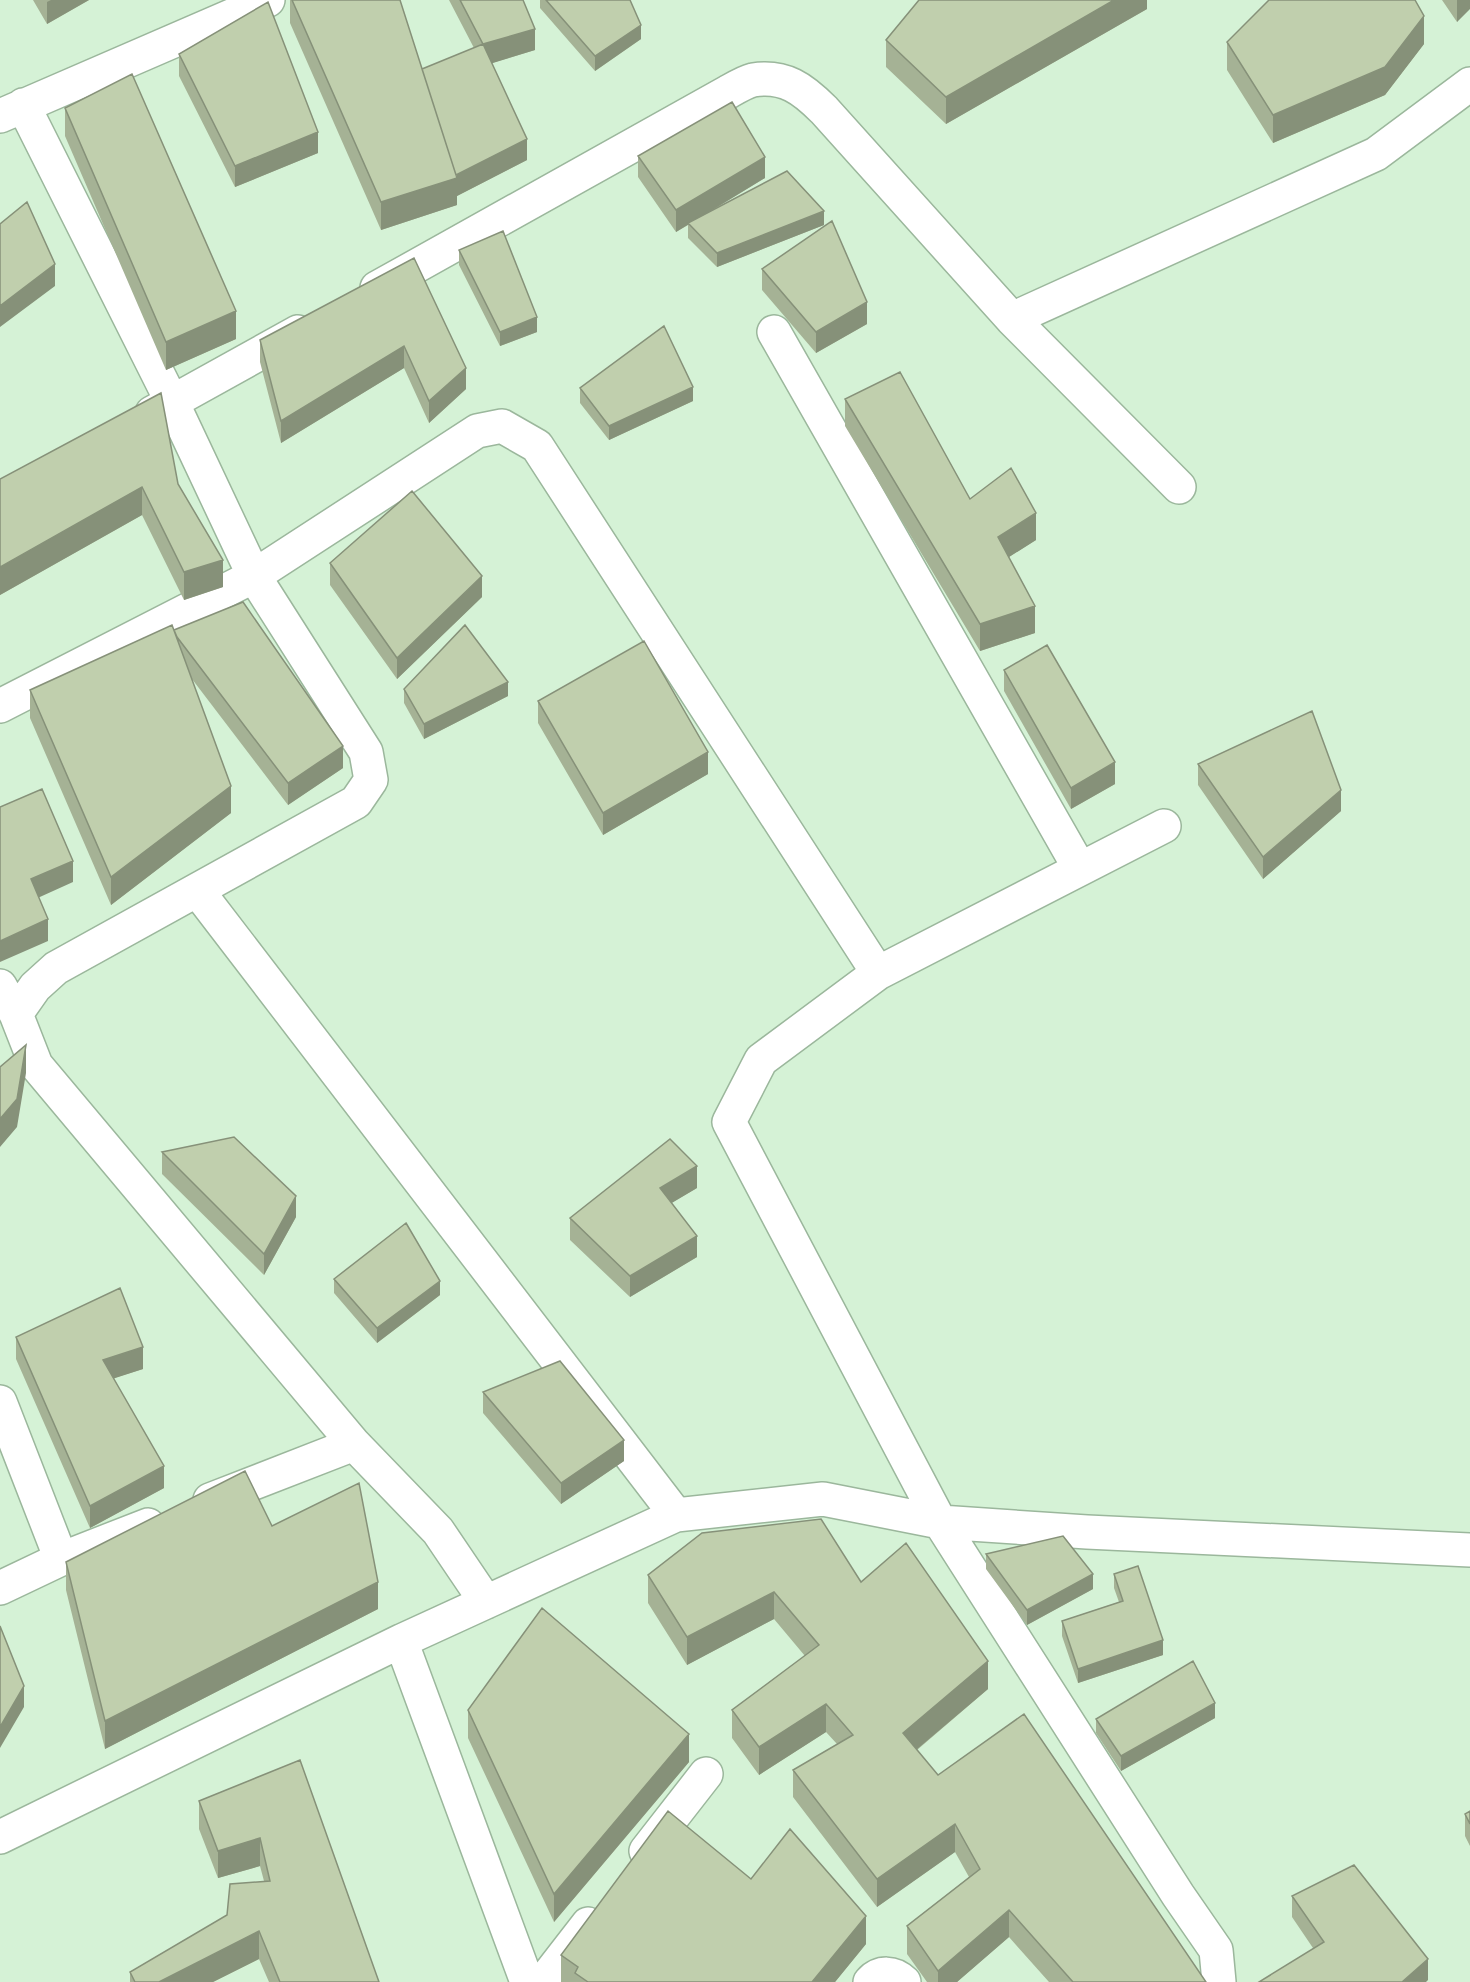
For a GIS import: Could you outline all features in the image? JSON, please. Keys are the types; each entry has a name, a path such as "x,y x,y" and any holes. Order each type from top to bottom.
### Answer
{"street":[{"path":"16,1014 35,987 56,968 356,802 371,780 366,752 254,576 172,402 12,111 268,0"},
{"path":"122,428 728,92 752,80 779,80 804,91 824,110 1012,319 1179,487"},
{"path":"1012,319 1376,154 1470,84"},
{"path":"774,332 1080,869"},
{"path":"0,706 254,576 477,431 502,426 537,446 878,973"},
{"path":"1164,826 878,973 761,1060 729,1122 940,1522 1178,1895 1216,1950 1219,1982"},
{"path":"197,890 676,1515"},
{"path":"0,986 16,1014 36,1065 354,1444 438,1531 486,1602"},
{"path":"0,1401 61,1559"},
{"path":"0,1588 61,1559 354,1444"},
{"path":"0,1837 401,1641 676,1515 823,1499 940,1522 1087,1532 1470,1550"},
{"path":"401,1641 527,1982"},
{"path":"628,1873 706,1774"},
{"path":"543,1982 607,1900"},
{"path":"870,1982 873,1978 883,1974 893,1974 904,1982"}],"building":[{"path":"292,0 400,0 457,178 381,202"},
{"path":"460,0 523,0 535,29 483,44"},
{"path":"546,0 630,0 641,25 595,56"},
{"path":"919,0 1114,0 946,97 886,40"},
{"path":"1269,0 1415,0 1424,16 1385,67 1273,115 1227,42"},
{"path":"268,2 318,132 235,166 179,54"},
{"path":"483,44 527,139 456,175 422,69"},
{"path":"132,74 236,311 166,342 65,108"},
{"path":"732,102 765,157 676,210 638,156"},
{"path":"787,171 824,211 717,253 688,223"},
{"path":"27,202 55,264 0,306 0,224"},
{"path":"832,221 867,302 816,332 762,269"},
{"path":"503,231 537,317 500,332 459,250"},
{"path":"414,258 466,368 429,401 404,346 281,421 260,340"},
{"path":"664,326 693,387 609,426 580,388"},
{"path":"900,372 970,499 1011,468 1036,513 998,537 1035,606 980,624 845,399"},
{"path":"161,393 178,484 223,560 184,572 142,487 0,567 0,479"},
{"path":"412,491 482,576 397,658 330,563"},
{"path":"243,602 343,746 288,783 174,630"},
{"path":"172,625 231,786 111,877 30,690"},
{"path":"465,625 508,682 424,724 404,689"},
{"path":"644,641 708,752 603,813 538,701"},
{"path":"1047,645 1115,762 1071,788 1004,670"},
{"path":"1312,711 1341,790 1263,857 1198,764"},
{"path":"42,789 73,861 31,879 48,919 0,941 0,807"},
{"path":"26,1045 17,1099 0,1119 0,1067"},
{"path":"234,1137 296,1196 264,1254 162,1152"},
{"path":"670,1139 697,1166 660,1188 697,1236 630,1276 570,1218"},
{"path":"406,1223 440,1281 377,1328 334,1279"},
{"path":"120,1288 143,1347 103,1360 164,1466 90,1506 16,1337"},
{"path":"560,1361 624,1440 561,1483 483,1392"},
{"path":"245,1471 272,1526 359,1483 378,1582 105,1721 66,1562"},
{"path":"821,1519 861,1582 906,1543 988,1661 903,1733 938,1775 1024,1714 1206,1982 1073,1982 1009,1910 938,1971 907,1926 980,1869 955,1824 877,1879 793,1770 853,1735 826,1704 759,1747 732,1710 819,1645 774,1592 687,1637 648,1575 702,1533"},
{"path":"1063,1536 1093,1574 1027,1610 986,1554"},
{"path":"1138,1566 1163,1640 1078,1669 1062,1621 1123,1601 1114,1574"},
{"path":"542,1608 689,1734 554,1894 468,1710"},
{"path":"0,1626 24,1686 0,1727"},
{"path":"1193,1661 1215,1703 1121,1756 1096,1719"},
{"path":"300,1760 379,1982 280,1982 259,1931 159,1982 135,1982 130,1972 227,1915 230,1884 270,1881 260,1838 218,1851 199,1801"},
{"path":"668,1811 751,1879 790,1829 866,1916 812,1982 588,1982 575,1973 578,1967 561,1955"},
{"path":"1470,1811 1470,1824 1465,1814"},
{"path":"1354,1865 1428,1959 1402,1982 1259,1982 1324,1942 1292,1896"}]}
